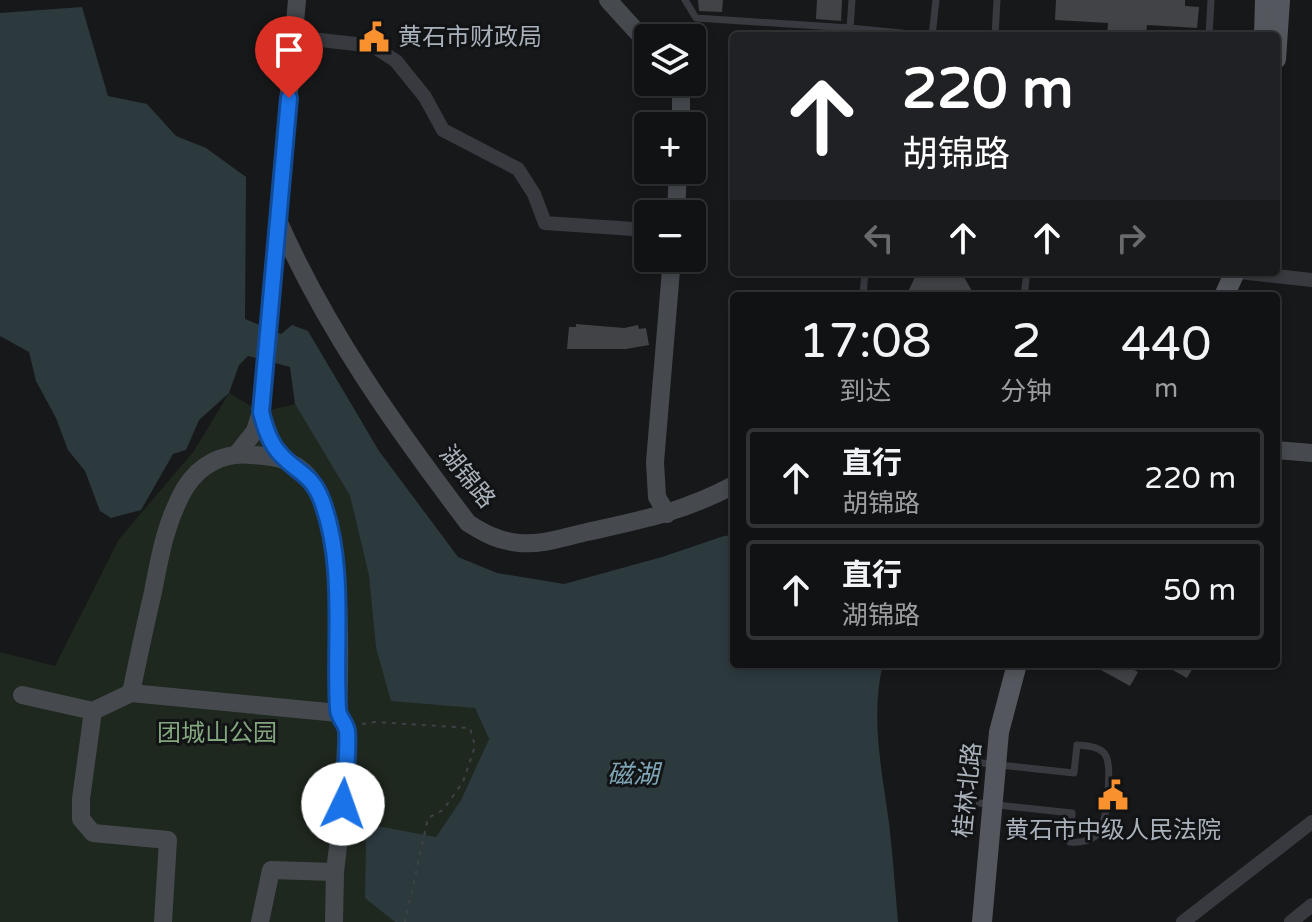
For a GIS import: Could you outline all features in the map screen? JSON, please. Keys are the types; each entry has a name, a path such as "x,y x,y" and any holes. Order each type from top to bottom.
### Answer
{"main road":[{"path":"1264,32 1265,0"},
{"path":"1278,32 1280,0"},
{"name":"桂林北路","path":"969,922 1002,668"},
{"name":"桂林北路","path":"989,764 1016,668"},
{"name":"桂林北路","path":"982,922 985,804"}],"street":[{"path":"236,455 255,431 261,412 297,0"},
{"path":"608,0 634,29"},
{"path":"294,37 373,46 396,61 425,97 443,130 518,169 534,194 545,223 634,229"},
{"name":"湖锦路","path":"278,220 300,270 390,417 468,523 476,528 501,540 542,542 667,514 701,503 730,487"},
{"path":"667,514 657,497 655,462 671,272"},
{"path":"1274,276 1312,280"},
{"path":"261,412 273,446 284,459 302,471 317,490 323,502 329,532 337,607 338,713 347,728 334,922"},
{"path":"1280,450 1312,453"},
{"path":"131,693 167,525 187,486 198,472 215,460 236,455 284,459"},
{"path":"22,695 93,711 131,693 338,713"},
{"path":"93,711 81,819 93,833 168,840 163,922"},
{"path":"1183,922 1312,822"},
{"path":"260,922 271,870 335,872"},
{"path":"1291,922 1312,905"}],"lane":[{"path":"685,0 696,18 891,32"},
{"path":"850,28 852,0"},
{"path":"932,32 936,0"},
{"path":"995,32 997,0"},
{"path":"1209,32 1211,0"},
{"path":"985,804 1072,813 1070,842 1097,835 1104,821 1106,806 1109,773 1106,756 1100,749 1077,745 1074,773 989,764"}],"path":[{"path":"358,725 375,722 470,728 475,746 463,782 443,810 428,818 405,922"}],"green space":[{"name":"团城山公园","path":"229,393 261,412 295,404 350,496 369,576 376,648 475,708 489,739 461,800 436,837 366,825 365,897 395,922 0,922 0,652 55,666 119,539 194,451"}],"water":[{"name":"磁湖","path":"82,7 108,96 147,104 176,136 206,148 246,177 245,319 281,334 292,325 308,331 379,451 458,557 497,573 564,584 730,535 730,668 882,668 877,703 878,744 898,922 395,922 365,898 366,824 436,837 461,800 489,739 475,708 391,701 376,648 369,576 350,496 295,404 290,367 248,356 239,365 229,393 199,420 186,450 173,454 141,510 111,518 100,511 85,471 68,450 56,418 36,381 29,352 0,336 0,13"}],"building":[{"path":"698,0 723,0 722,12 699,11"},
{"path":"817,0 842,0 841,21 816,19"},
{"path":"1056,0 1185,0 1185,6 1199,7 1197,28 1147,25 1146,32 1107,32 1108,23 1055,20"},
{"path":"963,276 973,292 908,292 915,277"},
{"path":"576,324 624,328 638,325 639,329 646,328 649,345 626,349 567,349 569,327 576,327"},
{"path":"1097,668 1130,668 1138,672 1130,686"},
{"path":"1169,668 1193,668 1187,678"}],"place":[{"name":"黄石市财政局","path":"374,37"},
{"name":"黄石市中级人民法院","path":"1113,795"}],"route":[{"path":"289,98 261,412 273,446 310,479 323,502 334,561 338,713 347,728 343,804"}]}
